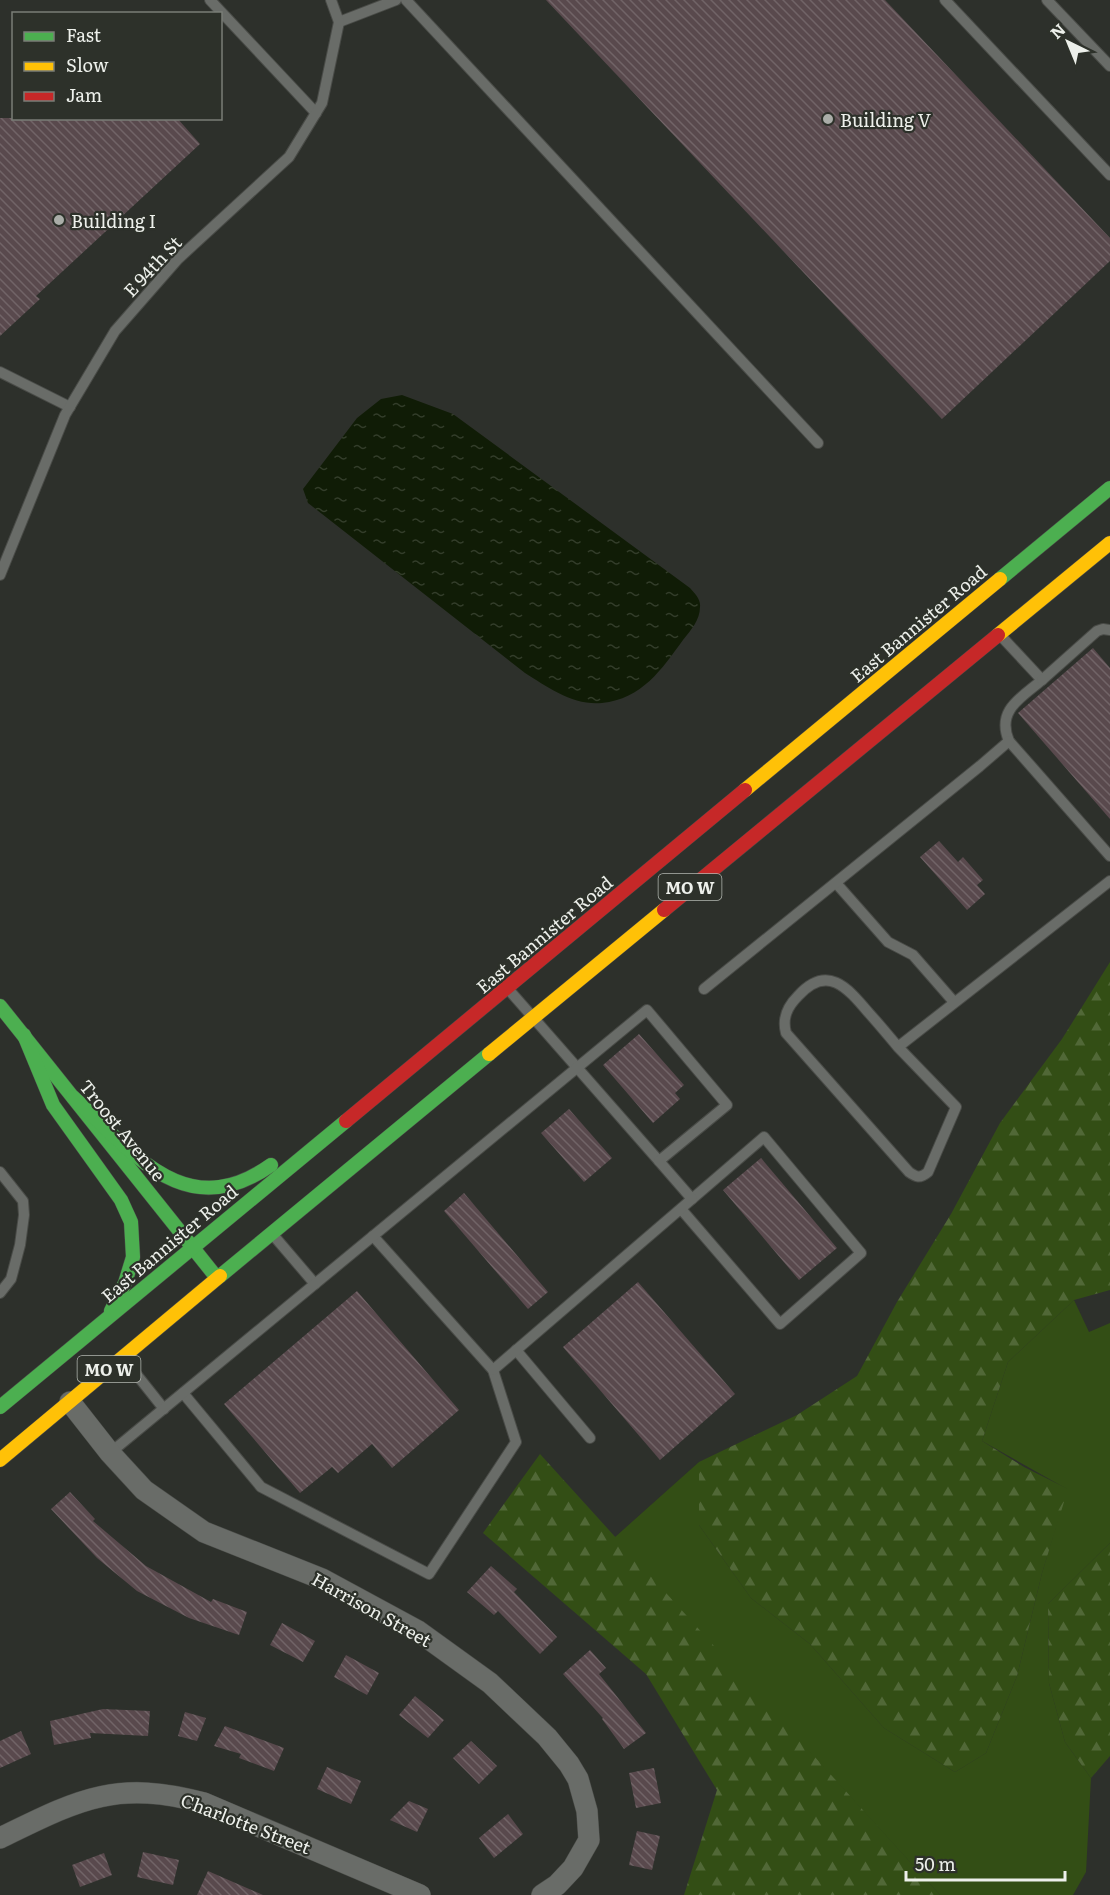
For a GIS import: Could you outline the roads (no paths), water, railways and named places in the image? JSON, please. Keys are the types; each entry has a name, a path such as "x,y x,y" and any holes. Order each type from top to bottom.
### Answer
{"main road":[{"name":"East Bannister Road","path":"0,1407 1110,488"},
{"name":"MO W","path":"0,1460 271,1233 1109,544"},
{"name":"Troost Avenue","path":"0,1007 217,1278"},
{"path":"24,1035 53,1105 121,1200 131,1222 133,1257 125,1283 108,1318"},
{"path":"73,1097 144,1162 168,1179 203,1189 233,1185 262,1173 364,1090 437,1045"}],"street":[{"name":"Harrison Street","path":"70,1402 110,1453 144,1490 204,1532 322,1579 418,1631 490,1683 547,1737 578,1779 587,1811 589,1840 568,1874 557,1886 542,1895"},
{"name":"Charlotte Street","path":"0,1838 69,1805 97,1796 136,1791 175,1795 204,1803 420,1895"}],"lane":[{"path":"210,0 221,12"},
{"path":"331,0 339,22 396,0"},
{"path":"406,0 818,443"},
{"path":"945,0 1110,175"},
{"path":"1047,0 1110,66"},
{"path":"222,13 316,113"},
{"name":"E 94th St","path":"0,575 70,407 115,331 178,259 289,157 322,103 339,22"},
{"path":"0,372 70,407"},
{"path":"1108,627 1097,631 1011,707 1005,717 1004,730 1009,741 1110,856"},
{"path":"999,633 1042,680"},
{"path":"704,989 1009,741"},
{"path":"898,1047 1110,881"},
{"path":"836,883 888,942 913,955 954,1002"},
{"path":"831,980 841,983 898,1047 956,1107 928,1172 923,1176 916,1177 909,1172 786,1033 783,1024 785,1013 798,995 814,982 831,980"},
{"path":"507,987 692,1199"},
{"path":"110,1453 647,1010 727,1105 659,1161"},
{"path":"493,1370 764,1137 861,1253 780,1324 681,1209"},
{"path":"0,1172 22,1201 24,1215 20,1245 11,1279 0,1293"},
{"path":"271,1233 315,1284"},
{"path":"183,1393 261,1487 429,1574 516,1442 493,1370 373,1236"},
{"path":"516,1350 590,1438"},
{"path":"123,1358 164,1408"}],"water":[{"path":"402,395 453,414 694,592 700,604 697,621 650,681 629,696 616,700 592,703 571,699 525,673 308,503 303,489 357,418 381,399"}],"place":[{"name":"Building V","path":"828,119"},
{"name":"Building I","path":"59,220"}]}
